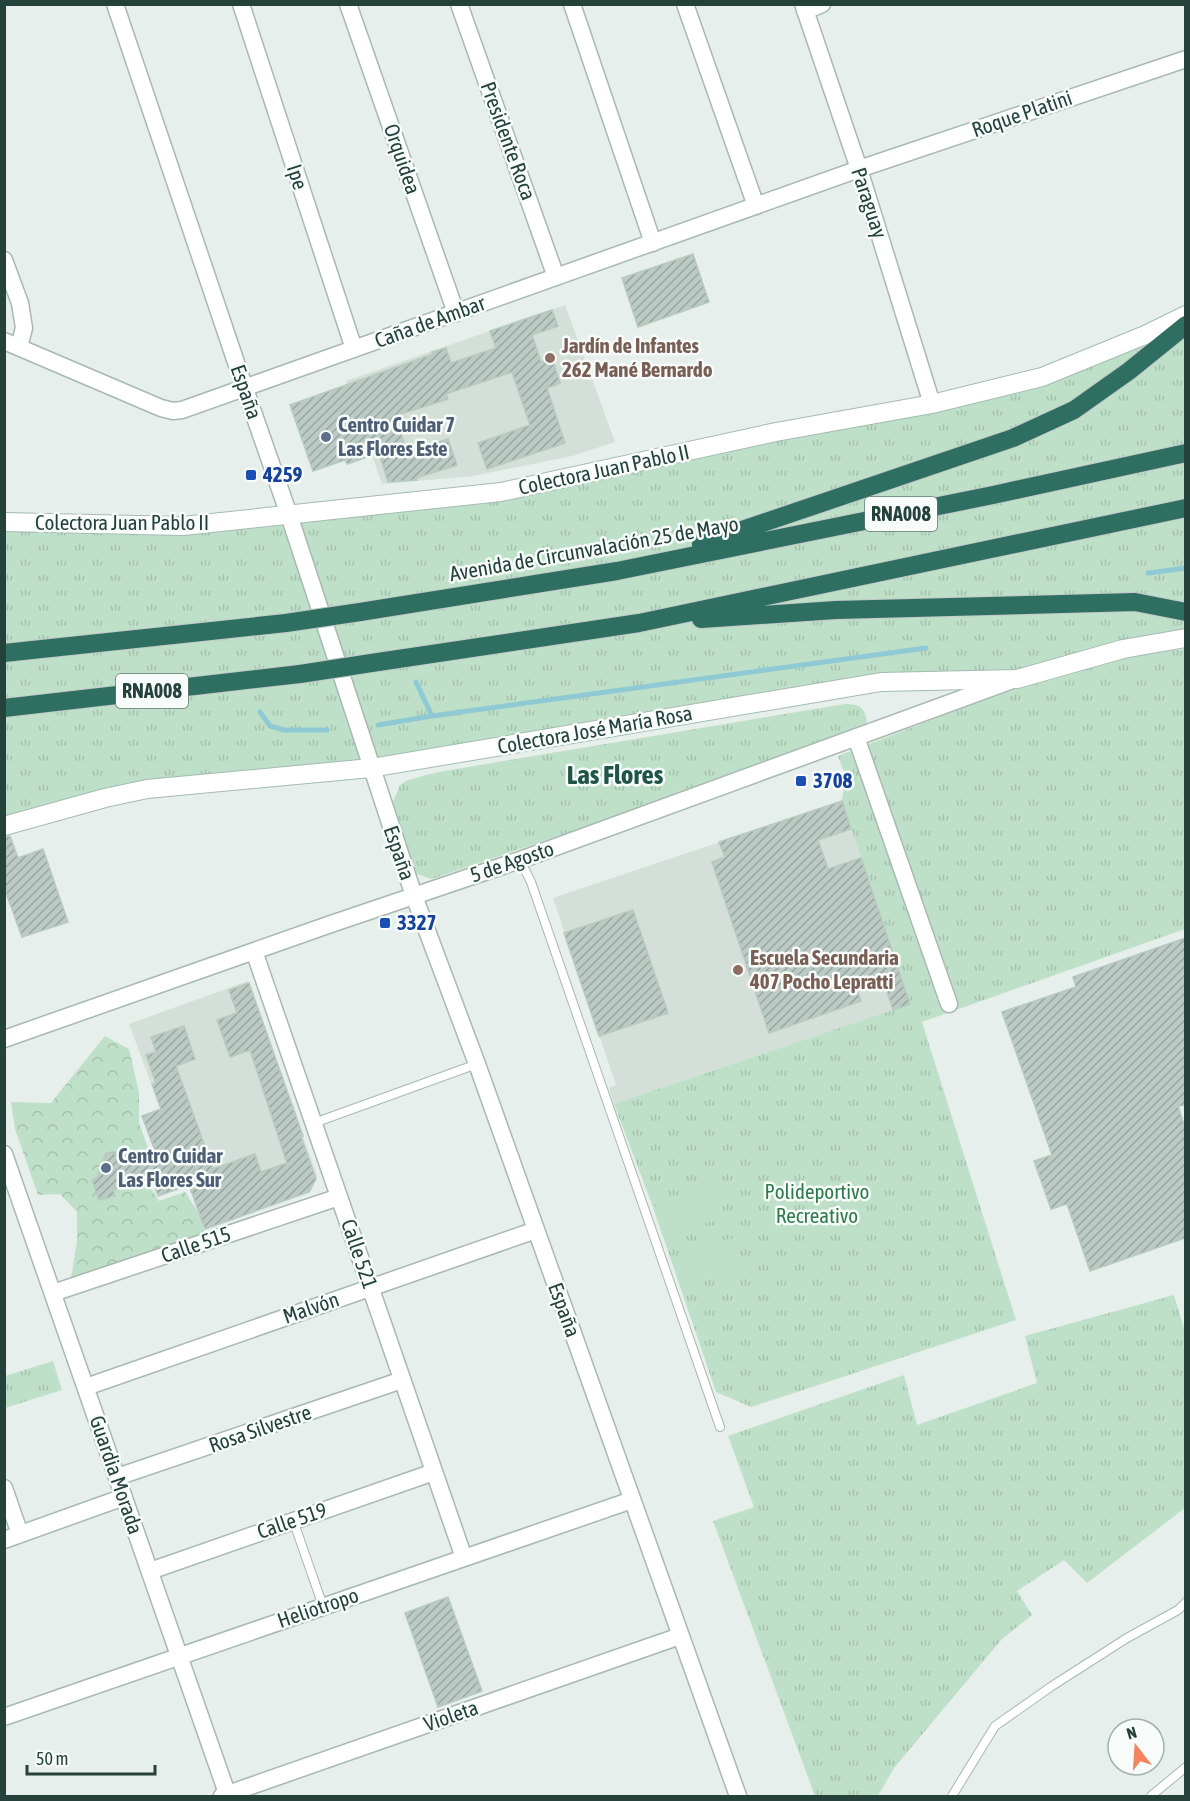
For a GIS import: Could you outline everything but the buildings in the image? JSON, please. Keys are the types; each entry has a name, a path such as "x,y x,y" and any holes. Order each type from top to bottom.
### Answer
{"highway":[{"path":"617,571 1012,438 1074,410 1129,371 1185,325"},
{"name":"Avenida de Circunvalación 25 de Mayo","path":"4,653 286,623 617,571 993,495 1185,453"},
{"name":"RNA008","path":"4,708 300,674 639,623 1185,507"},
{"path":"639,623 836,610 1135,602 1185,612"}],"main road":[{"name":"Colectora Juan Pablo II","path":"4,522 183,526 501,492 776,432 932,404 1042,377 1145,335 1185,315"},
{"name":"Colectora José María Rosa","path":"4,826 105,798 147,789 371,768 881,682 1017,679 1123,649 1185,638"}],"street":[{"name":"España","path":"115,4 290,515 414,896 477,1065 738,1797"},
{"name":"Ipe","path":"241,4 354,350"},
{"name":"Orquidea","path":"348,4 456,314"},
{"name":"Presidente Roca","path":"459,4 556,277"},
{"path":"572,4 653,243"},
{"path":"685,4 756,206"},
{"path":"804,8 822,4"},
{"name":"Paraguay","path":"804,8 858,169 932,404"},
{"name":"Roque Platini","path":"858,169 1185,59"},
{"name":"Caña de Ambar","path":"12,344 161,408 182,411 858,169"},
{"path":"4,260 20,303 24,328 12,344"},
{"name":"5 de Agosto","path":"4,1039 520,860 1017,679"},
{"path":"856,737 949,1004"},
{"name":"Calle 521","path":"254,951 464,1558"},
{"name":"Guardia Morada","path":"4,1154 180,1656 226,1796"},
{"name":"Calle 515","path":"53,1293 339,1197"},
{"name":"Malvón","path":"86,1387 536,1230"},
{"name":"Rosa Silvestre","path":"117,1477 402,1380"},
{"name":"Calle 519","path":"150,1571 434,1472"},
{"path":"4,1488 12,1537 124,1497"},
{"name":"Heliotropo","path":"4,1717 632,1500"},
{"name":"Violeta","path":"226,1796 680,1636"}],"lane":[{"path":"520,860 531,882 720,1427"},
{"path":"314,1123 477,1065"},
{"path":"293,1520 323,1606"},
{"path":"952,1797 995,1726 1127,1638 1178,1610 1185,1602"},
{"path":"1151,1797 1185,1767"}],"shaded area":[{"path":"565,305 615,442 572,456 473,476 382,484 346,381"},
{"name":"Escuela Secundaria 407 Pocho Lepratti","path":"842,801 910,1004 614,1104 609,1088 616,1085 553,898"},
{"path":"248,981 317,1176 309,1192 205,1229 129,1024"}],"green space":[{"path":"1185,315 1185,638 1017,679 881,682 371,768 147,789 5,826 5,522 183,526 501,492 1041,377"},
{"name":"Polideportivo Recreativo","path":"1185,649 1185,929 922,1022 1016,1320 751,1407 716,1392 653,1207 614,1104 910,1004 842,801 845,775 838,756 980,702 1068,672 1138,655"},
{"path":"845,704 861,707 867,722 862,728 799,754 432,879 417,874 393,802 400,785 408,780 438,772"},
{"path":"105,1036 129,1049 139,1093 139,1123 155,1167 149,1185 159,1201 185,1192 200,1215 205,1234 71,1279 77,1241 77,1212 60,1194 38,1195 15,1129 11,1102 51,1103"},
{"path":"714,1187 724,1217 663,1237 653,1207"},
{"path":"731,1238 741,1269 681,1289 671,1258"},
{"path":"1174,1295 1185,1332 1185,1508 1087,1583 1064,1560 1017,1591 1032,1615 1002,1639 894,1768 878,1796 815,1796 713,1521 754,1507 728,1436 904,1375 917,1425 1037,1383 1025,1336"},
{"path":"53,1361 62,1390 5,1408 5,1376"}],"waterway":[{"path":"1148,573 1186,568"},
{"path":"378,725 926,648"},
{"path":"416,682 432,716"},
{"path":"260,712 270,726 284,730 327,730"}],"place":[{"name":"Jardín de Infantes 262 Mané Bernardo","path":"550,358"},
{"name":"Centro Cuidar 7 Las Flores Este","path":"326,437"},
{"name":"4259","path":"251,475"},
{"name":"3708","path":"801,781"},
{"name":"3327","path":"385,923"},
{"name":"Escuela Secundaria 407 Pocho Lepratti","path":"738,970"},
{"name":"Centro Cuidar Las Flores Sur","path":"106,1168"}],"district":[{"name":"Las Flores","path":"615,775"}]}
